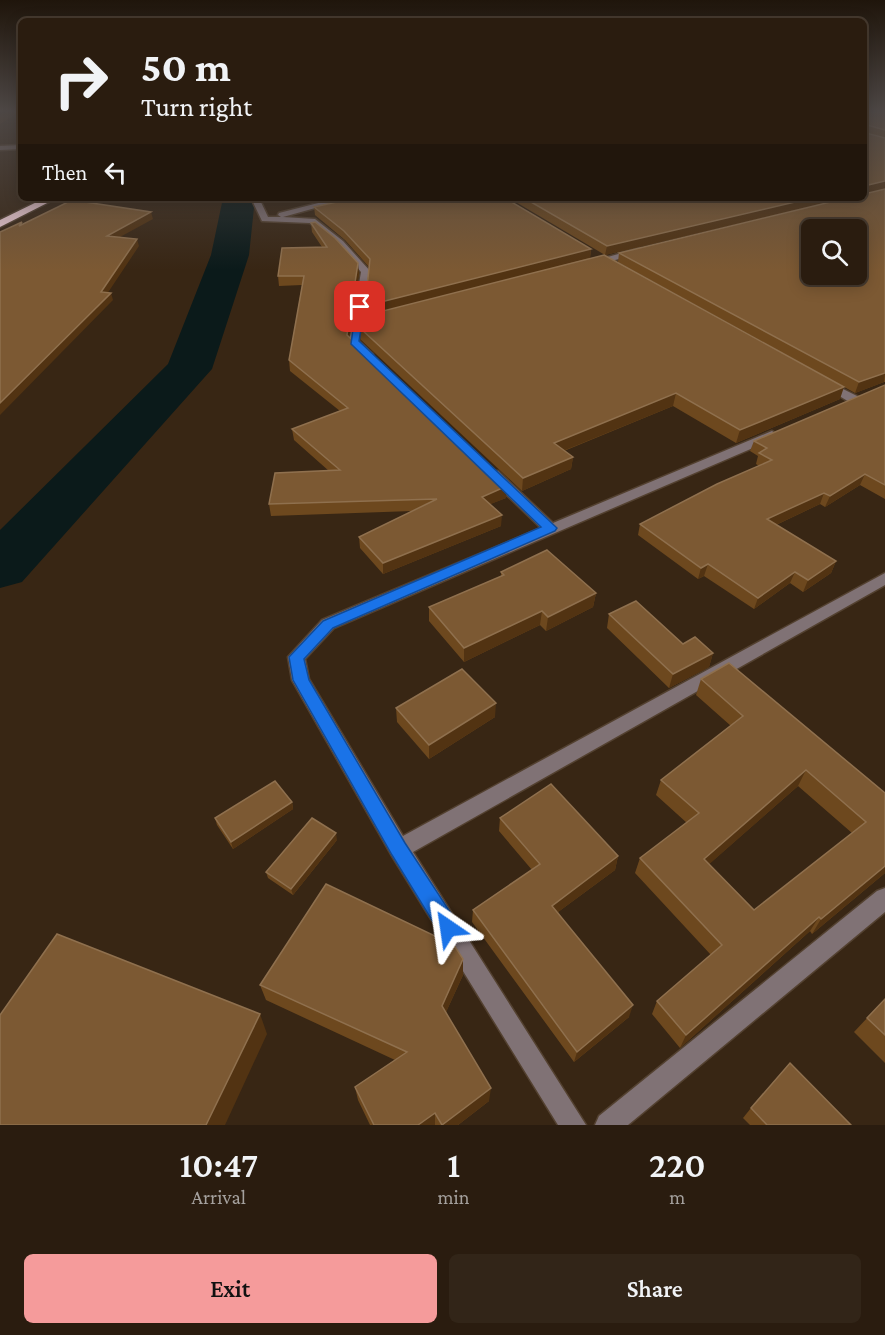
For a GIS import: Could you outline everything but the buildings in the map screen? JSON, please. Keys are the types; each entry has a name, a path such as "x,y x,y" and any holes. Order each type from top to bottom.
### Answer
{"highway":[{"path":"0,224 46,201"}],"street":[{"path":"256,201 265,219"},
{"path":"265,219 335,201"},
{"path":"265,219 312,221 340,243 366,272 363,322 354,342 380,366"},
{"path":"581,266 599,257 650,249"},
{"path":"599,257 614,266"},
{"path":"813,376 860,398 833,409"},
{"path":"573,1125 399,849 301,680 296,657 328,624 789,428"},
{"path":"482,464 550,528"},
{"path":"399,849 885,578"},
{"path":"608,1125 885,898"}],"waterway":[{"path":"0,567 189,369 230,255 239,201"}],"route":[{"path":"360,307 354,342 550,528 328,624 296,657 301,680 399,849 448,928"}]}
